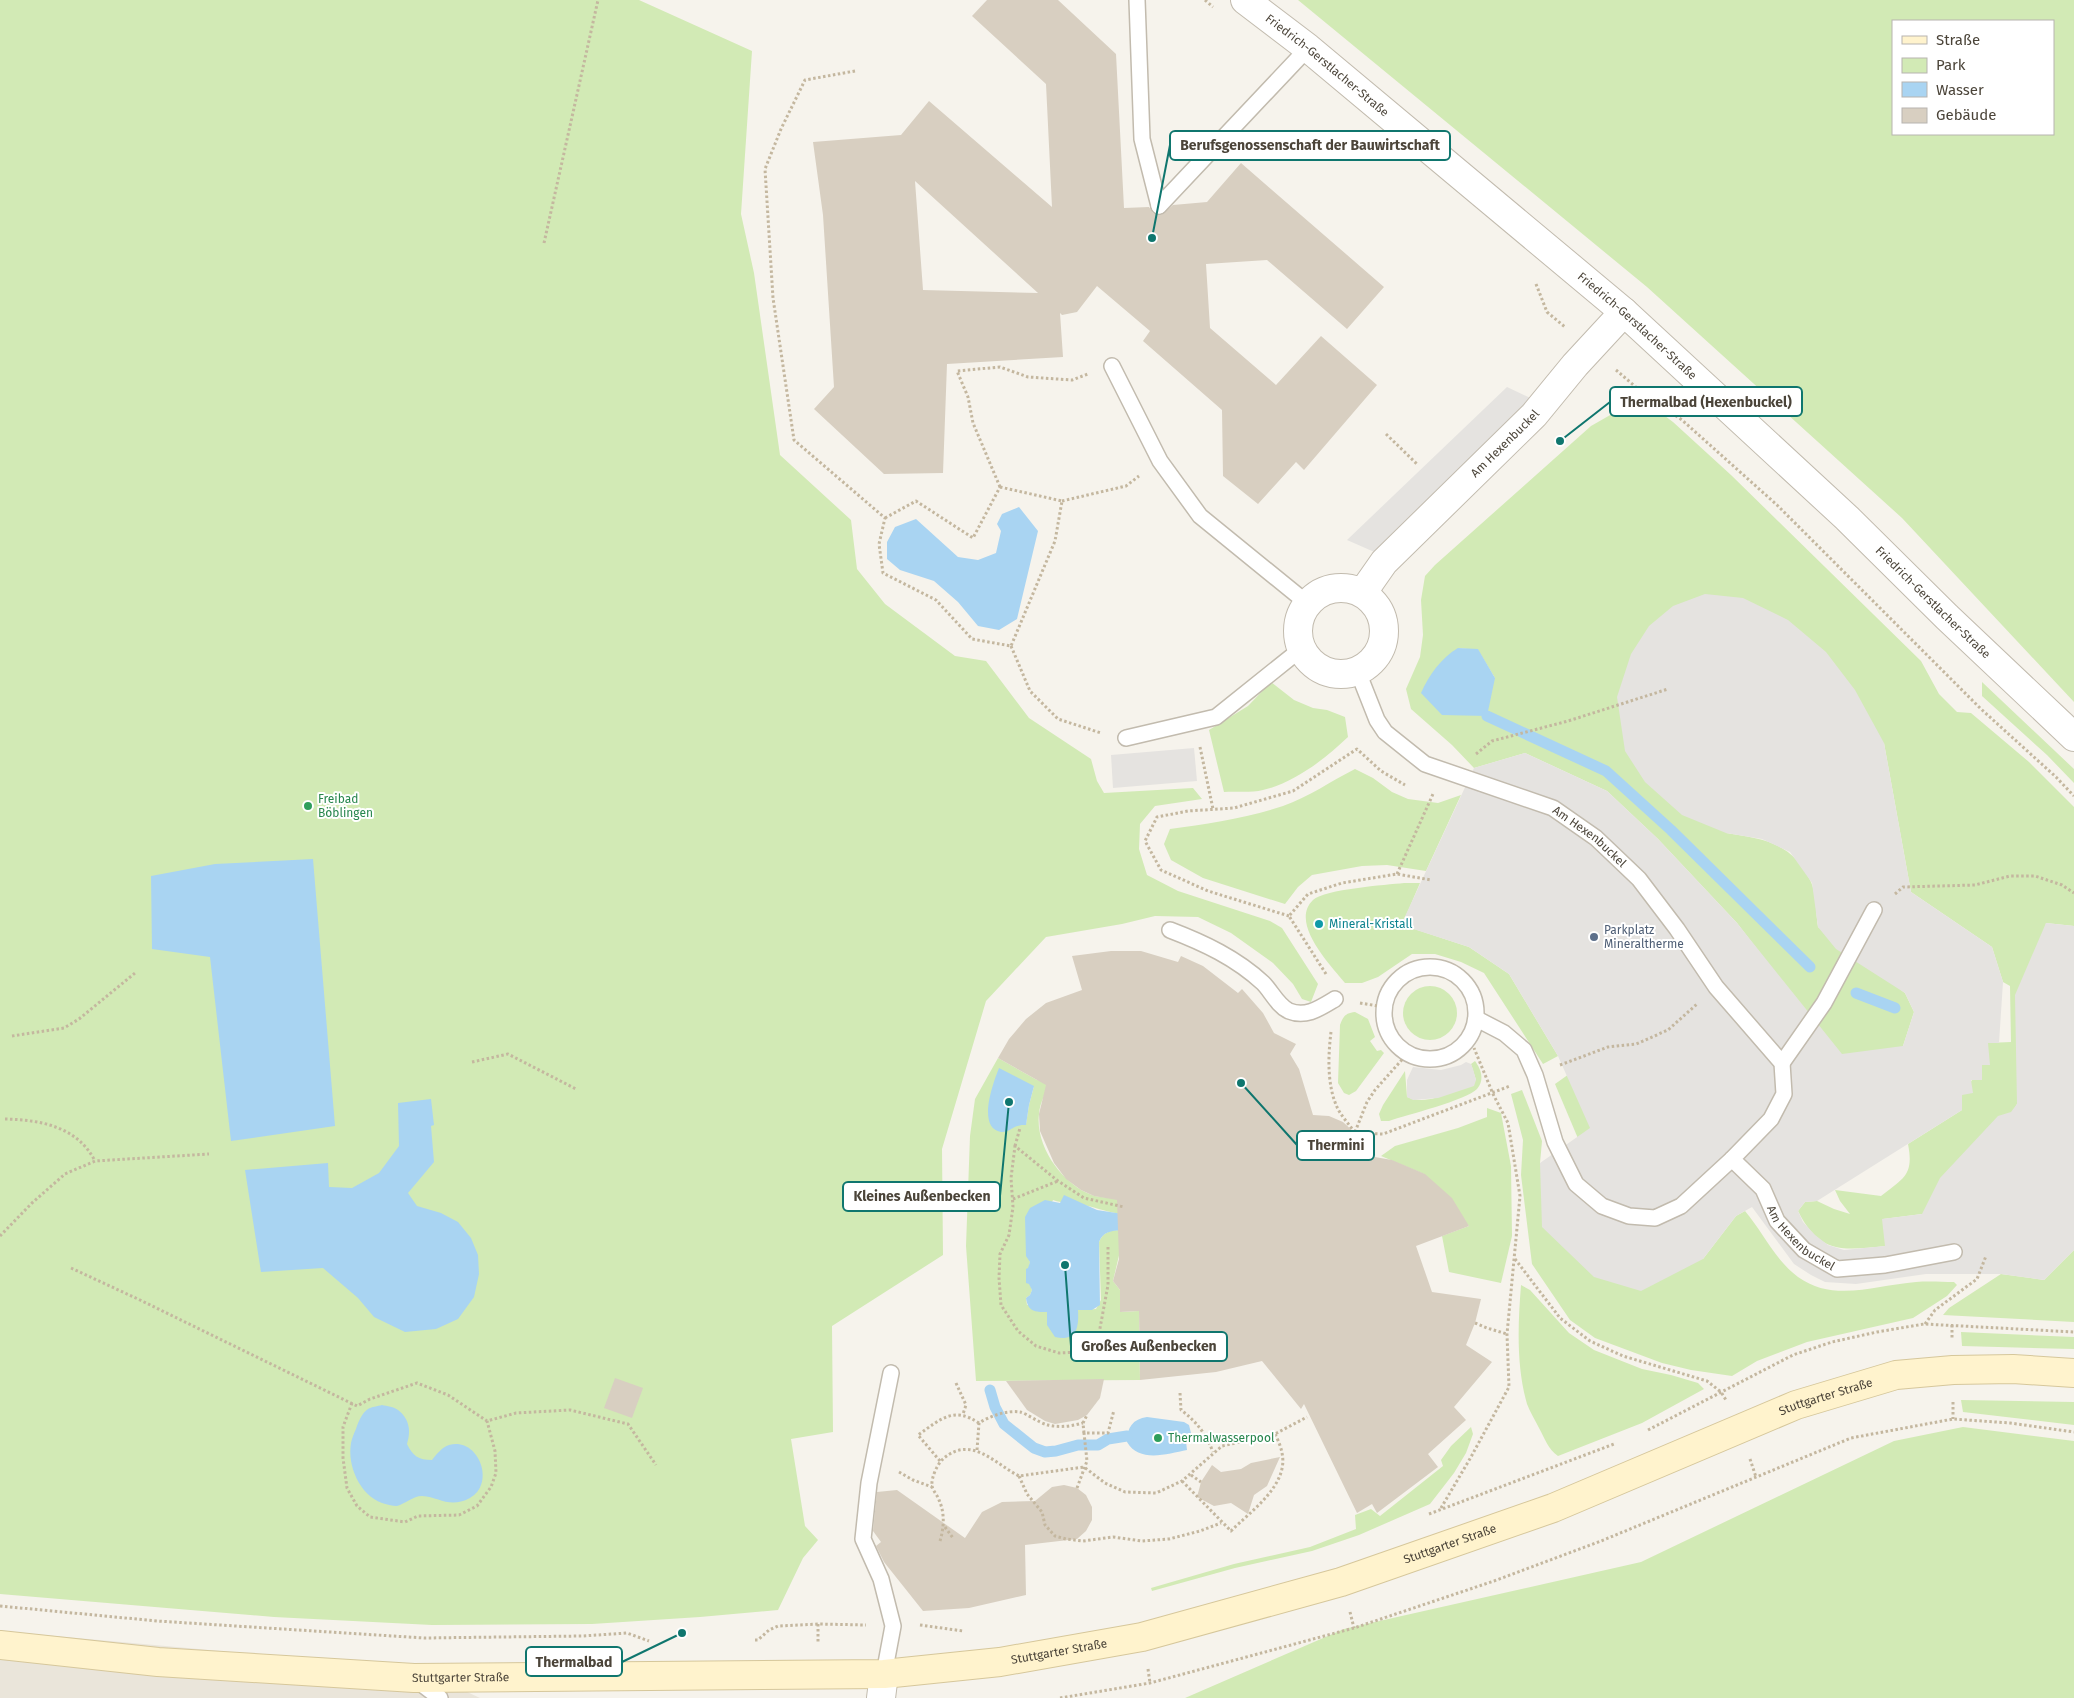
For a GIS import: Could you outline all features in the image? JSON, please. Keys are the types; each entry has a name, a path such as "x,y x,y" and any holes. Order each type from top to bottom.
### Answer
{"main road":[{"name":"Stuttgarter Straße","path":"0,1645 158,1662 414,1678 883,1686 1000,1662 1142,1637 1341,1582 1553,1508 1796,1405 1896,1375 1953,1370 2013,1369 2074,1373"}],"street":[{"name":"Friedrich-Gerstlacher-Straße","path":"1245,0 1308,48 1624,312 1847,518 1947,617 2074,737"},
{"name":"Am Hexenbuckel","path":"1363,592 1384,562 1534,415 1575,365 1624,312"},
{"path":"1334,588 1363,592 1377,607 1384,624 1384,643 1373,662 1358,672 1344,675 1326,672 1310,662 1301,649 1297,635 1298,620 1307,603 1319,593 1334,588"}],"lane":[{"path":"1137,0 1142,139 1159,206 1308,48"},
{"path":"1112,366 1160,462 1200,516 1307,603"},
{"path":"1126,738 1216,717 1301,649"},
{"name":"Am Hexenbuckel","path":"1358,672 1377,720 1385,732 1425,764 1553,808 1596,838 1639,879 1677,930 1716,988 1782,1063"},
{"path":"1477,1018 1504,1033 1524,1050 1536,1074 1555,1142 1576,1184 1602,1206 1629,1216 1655,1218 1681,1206 1772,1119 1784,1094 1782,1063 1824,1003 1874,910"},
{"path":"1170,930 1206,944 1240,965 1263,984 1288,1011 1300,1014 1312,1012 1335,999"},
{"path":"1428,966 1444,968 1458,976 1469,987 1476,1002 1477,1018 1470,1038 1460,1049 1448,1056 1435,1060 1407,1054 1396,1045 1388,1034 1384,1021 1384,1007 1388,991 1398,978 1412,970 1428,966"},
{"name":"Am Hexenbuckel","path":"1732,1159 1763,1189 1777,1221 1804,1250 1837,1269 1885,1265 1954,1252"},
{"path":"883,1686 893,1626 881,1579 863,1539 869,1483 891,1373"},
{"path":"414,1678 440,1698"}],"path":[{"path":"544,243 598,0"},
{"path":"855,71 806,80 781,129 765,169 768,241 794,440 885,518"},
{"path":"1000,487 973,424 968,397 957,371 1000,367 1028,377 1072,380 1112,366"},
{"path":"1644,394 1682,420 1777,505 1967,696 2074,796"},
{"path":"1386,434 1418,465"},
{"path":"1000,487 1062,501 1126,486"},
{"path":"1000,487 973,538 916,501 885,518 879,544 883,573 936,600 972,639 1011,646"},
{"path":"1062,501 1055,541 1011,646 1030,691 1058,719 1122,740 1126,738"},
{"path":"1492,741 1668,689"},
{"path":"1195,722 1213,809"},
{"path":"1355,1133 1337,1107 1332,1087 1329,1051 1335,999 1329,978 1289,916 1208,891 1161,870 1145,841 1157,817 1188,811 1234,808 1293,791 1357,749 1381,771 1406,786"},
{"path":"1397,874 1434,792 1424,790"},
{"path":"1289,916 1308,894 1342,883 1397,874 1431,880"},
{"path":"1874,910 1903,886 1975,885 2010,876 2035,876 2062,885 2074,893"},
{"path":"12,1036 64,1028 79,1019 135,973"},
{"path":"1536,1074 1608,1047 1636,1044 1668,1030 1716,988"},
{"path":"1335,999 1384,1007"},
{"path":"1440,1508 1472,1457 1509,1387 1507,1334 1520,1196 1508,1123 1493,1094 1470,1038"},
{"path":"472,1062 508,1054 576,1089"},
{"path":"1355,1133 1367,1102 1375,1090 1407,1054"},
{"path":"1355,1133 1383,1134 1493,1094"},
{"path":"5,1119 32,1120 58,1126 82,1142 90,1151 95,1161"},
{"path":"1020,1128 1015,1146 1011,1178 1013,1199 1008,1235 1000,1254 998,1278 1001,1305 1018,1331 1036,1346 1058,1353 1081,1352 1098,1339 1108,1285 1108,1247"},
{"path":"1015,1146 1058,1181 1084,1198 1124,1207"},
{"path":"0,1236 32,1203 65,1174 95,1161 209,1154"},
{"path":"1013,1199 1058,1181"},
{"path":"1924,1324 1935,1310 1977,1279 1986,1256"},
{"path":"1515,1258 1560,1318 1590,1341 1623,1356 1707,1381 1721,1392"},
{"path":"71,1268 149,1304 352,1403 357,1406 370,1399 417,1383 448,1395 487,1421 496,1451 496,1473 491,1487 477,1506 459,1515 418,1516 405,1522 370,1517 357,1506 347,1488 342,1458 343,1427 352,1403"},
{"path":"1475,1322 1486,1328 1507,1334"},
{"path":"1644,1432 1794,1355 1832,1342 1924,1324 2074,1332"},
{"path":"956,1383 966,1405 963,1414"},
{"path":"1180,1393 1182,1410 1199,1425 1207,1437 1213,1452"},
{"path":"487,1421 516,1413 570,1410 628,1424 656,1465"},
{"path":"1084,1433 1108,1433 1114,1410"},
{"path":"977,1450 980,1423 991,1415 1021,1412 1033,1420 1049,1426 1066,1427 1084,1423"},
{"path":"940,1461 918,1435 941,1420 957,1414 967,1415 980,1423"},
{"path":"1077,1488 1087,1461 1084,1423 1087,1415"},
{"path":"1019,1476 1084,1467 1105,1483 1126,1492 1156,1493 1191,1475 1213,1452 1222,1446 1275,1434 1307,1417"},
{"path":"1060,1698 1150,1683 1354,1628 1494,1581 1601,1542 1851,1438 1953,1419 2010,1423 2074,1432"},
{"path":"1182,1481 1221,1523 1231,1531 1269,1494 1281,1472 1283,1453 1275,1434"},
{"path":"1423,1517 1440,1508 1617,1443"},
{"path":"940,1541 944,1526 940,1502 932,1487 935,1473 940,1461 948,1454 961,1450 977,1450 1019,1476 1027,1494 1042,1512 1045,1525 1055,1536 1083,1541 1113,1537 1142,1541 1169,1539 1221,1523"},
{"path":"892,1468 913,1480 932,1487"},
{"path":"1191,1475 1201,1482"},
{"path":"944,1526 953,1538"},
{"path":"0,1606 157,1621 424,1638 582,1636 627,1633 653,1643"},
{"path":"749,1641 758,1640 769,1630 778,1626 818,1624 928,1625 967,1632"}],"shaded area":[{"path":"1507,387 1543,404 1388,558 1347,540"},
{"name":"Parkplatz Mineraltherme","path":"1705,594 1743,598 1788,620 1826,652 1855,690 1884,743 1911,892 1992,947 2003,982 1999,1043 1988,1043 1990,1065 1982,1065 1982,1080 1971,1080 1973,1093 1962,1095 1962,1110 1817,1201 1805,1202 1798,1211 1803,1222 1828,1245 1844,1250 1885,1246 1882,1219 1922,1214 1940,1178 1998,1116 2011,1112 2017,1104 2015,995 2046,923 2074,926 2074,1250 2044,1280 2001,1274 1926,1274 1856,1284 1825,1282 1794,1264 1752,1207 1736,1216 1703,1259 1641,1291 1594,1277 1542,1227 1540,1163 1590,1128 1558,1056 1509,974 1469,947 1401,925 1474,768 1525,753 1607,791 1658,839 1737,923 1842,1054 1903,1046 1914,1012 1905,993 1836,949 1818,927 1812,883 1790,852 1762,839 1726,833 1682,815 1645,782 1625,751 1617,697 1631,654 1649,626 1673,606"},
{"path":"1194,748 1197,781 1113,788 1111,755"},
{"path":"1466,1062 1471,1064 1473,1069 1476,1080 1474,1086 1438,1098 1413,1100 1407,1097 1407,1080 1413,1067 1441,1070"},
{"path":"0,1631 418,1669 480,1698 0,1698"}],"green space":[{"name":"Freibad Böblingen","path":"0,0 639,0 752,51 741,214 754,273 780,455 851,520 857,569 885,604 955,656 986,661 1029,718 1091,759 1097,781 1104,793 1193,788 1202,799 1155,806 1140,824 1139,849 1147,875 1178,891 1270,921 1282,928 1318,984 1311,1002 1302,999 1293,984 1273,963 1231,933 1198,917 1155,916 1122,924 1046,937 986,1001 942,1149 943,1255 832,1326 833,1432 791,1439 805,1526 818,1540 803,1558 778,1610 592,1624 432,1625 274,1617 0,1594"},
{"path":"1298,0 2074,0 2074,702 1902,518 1647,287"},
{"path":"1619,410 1657,410 1673,422 1731,475 1921,661 1939,694 1957,712 1971,713 2029,762 2074,807 2074,926 2046,923 2017,1104 1951,1221 1922,1214 1883,1219 1886,1246 1845,1248 1824,1242 1815,1236 1798,1211 1805,1202 1817,1201 1850,1214 1840,1201 1835,1190 1881,1196 1896,1185 1905,1175 1910,1163 1908,1144 1962,1110 1962,1095 1982,1065 1988,1043 2011,1042 2010,986 2003,982 1992,947 1911,892 1884,743 1726,833 1776,845 1796,859 1804,869 1813,887 1818,927 1905,993 1914,1012 1903,1046 1872,1098 1737,923 1658,839 1607,791 1525,753 1474,768 1452,745 1411,709 1406,689 1420,657 1423,635 1421,600 1425,576 1591,426","holes":["1458,648 1478,650 1495,678"]},
{"path":"1271,682 1294,700 1313,708 1327,710 1345,717 1348,737 1319,762 1275,787 1249,792 1224,792 1209,730 1248,706"},
{"path":"1982,682 2074,769 2074,783 2047,755 1982,696"},
{"path":"1355,769 1373,778 1392,792 1408,799 1438,803 1461,795 1426,871 1387,865 1362,866 1312,875 1298,887 1285,904 1203,878 1171,860 1164,844 1170,829 1213,823 1283,806 1311,794"},
{"path":"1404,883 1420,883 1402,925 1469,947 1509,974 1558,1056 1543,1064 1484,973 1461,962 1435,954 1412,954 1378,977 1362,983 1345,983 1315,944 1306,920 1307,909 1313,900 1330,893"},
{"path":"1425,986 1435,986 1445,990 1453,998 1457,1013 1453,1028 1445,1036 1435,1040 1425,1040 1415,1036 1407,1028 1403,1018 1403,1008 1407,998 1415,990"},
{"path":"1355,1012 1368,1019 1375,1037 1370,1041 1377,1051 1381,1050 1384,1053 1356,1091 1349,1095 1344,1093 1338,1083 1340,1025 1345,1016"},
{"path":"998,1058 1037,1080 1051,1082 1041,1105 1039,1126 1041,1139 1053,1162 1070,1182 1081,1190 1096,1196 1130,1198 1123,1214 1053,1200 1028,1256 1030,1262 1029,1280 1032,1290 1026,1298 1027,1305 1078,1310 1096,1309 1101,1300 1099,1242 1106,1233 1125,1230 1113,1281 1120,1290 1120,1312 1139,1311 1140,1380 976,1381 966,1246 970,1136 975,1099","holes":["1034,1086 1026,1124 1017,1124 1011,1129"]},
{"path":"1475,1061 1479,1067 1481,1082 1477,1089 1471,1093 1436,1107 1389,1121 1381,1121 1379,1114 1383,1105 1405,1071 1407,1097 1425,1100 1443,1096 1476,1080 1471,1064"},
{"path":"1572,1072 1599,1123 1585,1155 1555,1084"},
{"path":"1522,1090 1542,1141 1540,1163 1703,1259 1736,1216 1745,1211 1790,1270 1812,1285 1841,1291 1921,1282 1954,1282 1957,1285 1947,1296 1913,1318 1807,1342 1757,1361 1732,1376 1691,1370 1662,1363 1595,1338 1570,1320 1532,1264 1521,1175 1523,1140 1511,1094"},
{"path":"1487,1108 1501,1113 1511,1166 1512,1236 1501,1283 1449,1272 1442,1236 1469,1226 1424,1174 1381,1156 1395,1146 1458,1128 1487,1117"},
{"path":"2074,1250 2074,1322 1943,1315 1949,1308 2001,1274 2044,1280"},
{"path":"1521,1285 1530,1290 1569,1333 1594,1350 1642,1369 1698,1383 1704,1389 1642,1423 1558,1456 1547,1444 1527,1404 1523,1389 1519,1359"},
{"path":"1961,1332 2074,1337 2074,1349 1962,1346"},
{"path":"1961,1400 2074,1402 2074,1425 1963,1412"},
{"path":"1471,1427 1473,1434 1466,1453 1454,1473 1430,1504 1359,1535 1312,1551 1235,1568 1152,1591 1151,1588 1234,1564 1310,1547 1356,1529 1355,1515 1371,1509 1380,1516 1443,1466 1441,1460 1451,1446"},
{"path":"1963,1427 2074,1441 2074,1698 1185,1698 1344,1629 1641,1562 1894,1441"}],"water":[{"path":"1019,507 1038,531 1017,619 999,630 978,626 958,602 934,581 900,570 887,559 887,542 895,527 916,519 958,557 978,560 996,553 1001,531 997,524 1002,514"},
{"path":"1458,648 1478,649 1495,678 1487,716 1442,715 1421,693 1436,668"},
{"path":"313,859 335,1126 231,1141 210,957 152,949 151,876 215,864"},
{"path":"999,1068 1034,1086 1026,1125 1004,1132 994,1129 989,1122 988,1113 991,1093"},
{"path":"431,1099 434,1125 431,1126 434,1162 408,1193 417,1206 441,1213 458,1222 471,1238 478,1255 479,1274 474,1297 458,1319 436,1329 405,1332 374,1317 358,1298 323,1268 261,1272 245,1170 328,1163 329,1187 352,1188 379,1173 399,1146 398,1103"},
{"path":"1064,1195 1097,1210 1123,1214 1125,1230 1106,1233 1101,1238 1099,1242 1100,1305 1092,1310 1078,1310 1078,1322 1075,1332 1068,1337 1062,1338 1055,1337 1047,1325 1047,1312 1030,1309 1027,1303 1026,1298 1032,1290 1029,1284 1026,1283 1026,1269 1030,1262 1026,1256 1025,1217 1030,1208 1045,1200 1060,1203"},
{"path":"382,1405 396,1409 405,1417 409,1430 407,1444 411,1452 420,1458 432,1460 442,1449 449,1445 460,1444 469,1448 476,1455 483,1473 482,1483 478,1491 463,1501 450,1502 422,1496 415,1497 397,1506 382,1503 367,1493 361,1487 353,1470 350,1452 351,1443 358,1423 364,1413 369,1408"},
{"name":"Thermalwasserpool","path":"1147,1417 1184,1422 1189,1425 1191,1433 1186,1441 1187,1450 1146,1455 1132,1449 1127,1442 1128,1432 1135,1422"}],"building":[{"path":"987,0 1058,0 1116,54 1124,208 1149,207 1153,213 1161,215 1173,205 1207,202 1241,163 1384,287 1347,329 1267,260 1206,264 1210,328 1276,385 1321,336 1377,385 1304,470 1296,462 1258,504 1223,476 1222,410 1143,341 1150,331 1097,286 1077,312 1062,315 1060,313 1063,357 947,364 943,473 884,474 814,409 834,387 823,215 813,142 901,135 929,101 1052,207 1046,84 972,16","holes":["915,181 1038,293 923,290"]},
{"path":"1111,951 1141,951 1178,962 1181,956 1203,966 1238,993 1242,989 1263,1013 1274,1033 1296,1044 1290,1054 1299,1069 1313,1115 1329,1116 1343,1122 1355,1133 1369,1156 1392,1160 1425,1174 1452,1198 1469,1226 1416,1246 1432,1292 1481,1299 1475,1323 1466,1345 1492,1362 1454,1407 1466,1420 1428,1454 1438,1467 1377,1513 1372,1504 1357,1513 1304,1404 1301,1409 1262,1361 1216,1372 1140,1380 1139,1311 1120,1312 1120,1290 1113,1281 1119,1259 1117,1200 1094,1196 1081,1190 1066,1179 1054,1163 1040,1131 1039,1114 1046,1085 998,1058 1009,1039 1026,1019 1046,1003 1082,990 1072,956"},
{"path":"615,1378 643,1388 632,1418 604,1408"},
{"path":"1104,1379 1100,1398 1087,1415 1078,1420 1055,1424 1045,1421 1027,1410 1006,1381"},
{"path":"1280,1457 1267,1486 1254,1495 1248,1514 1231,1503 1214,1506 1197,1497 1201,1482 1212,1465 1221,1472 1241,1469 1251,1463"},
{"path":"1064,1485 1077,1488 1086,1495 1092,1507 1092,1520 1086,1531 1077,1539 1025,1545 1026,1595 969,1608 923,1611 884,1562 876,1546 881,1542 873,1531 877,1492 897,1490 965,1538 982,1512 1002,1502 1035,1501 1052,1487"}],"waterway":[{"path":"1487,716 1606,771 1671,830 1810,967"},
{"path":"1856,993 1895,1008"},
{"path":"990,1390 995,1407 1004,1424 1034,1448 1045,1452 1078,1445 1098,1445 1108,1439 1127,1436"}],"place":[{"name":"Berufsgenossenschaft der Bauwirtschaft","path":"1152,238"},
{"name":"Thermalbad (Hexenbuckel)","path":"1560,441"},
{"name":"Freibad Böblingen","path":"308,806"},
{"name":"Mineral-Kristall","path":"1319,924"},
{"name":"Parkplatz Mineraltherme","path":"1594,937"},
{"name":"Thermini","path":"1241,1083"},
{"name":"Kleines Außenbecken","path":"1009,1102"},
{"name":"Großes Außenbecken","path":"1065,1265"},
{"name":"Thermalwasserpool","path":"1158,1438"},
{"name":"Thermalbad","path":"682,1633"}]}
